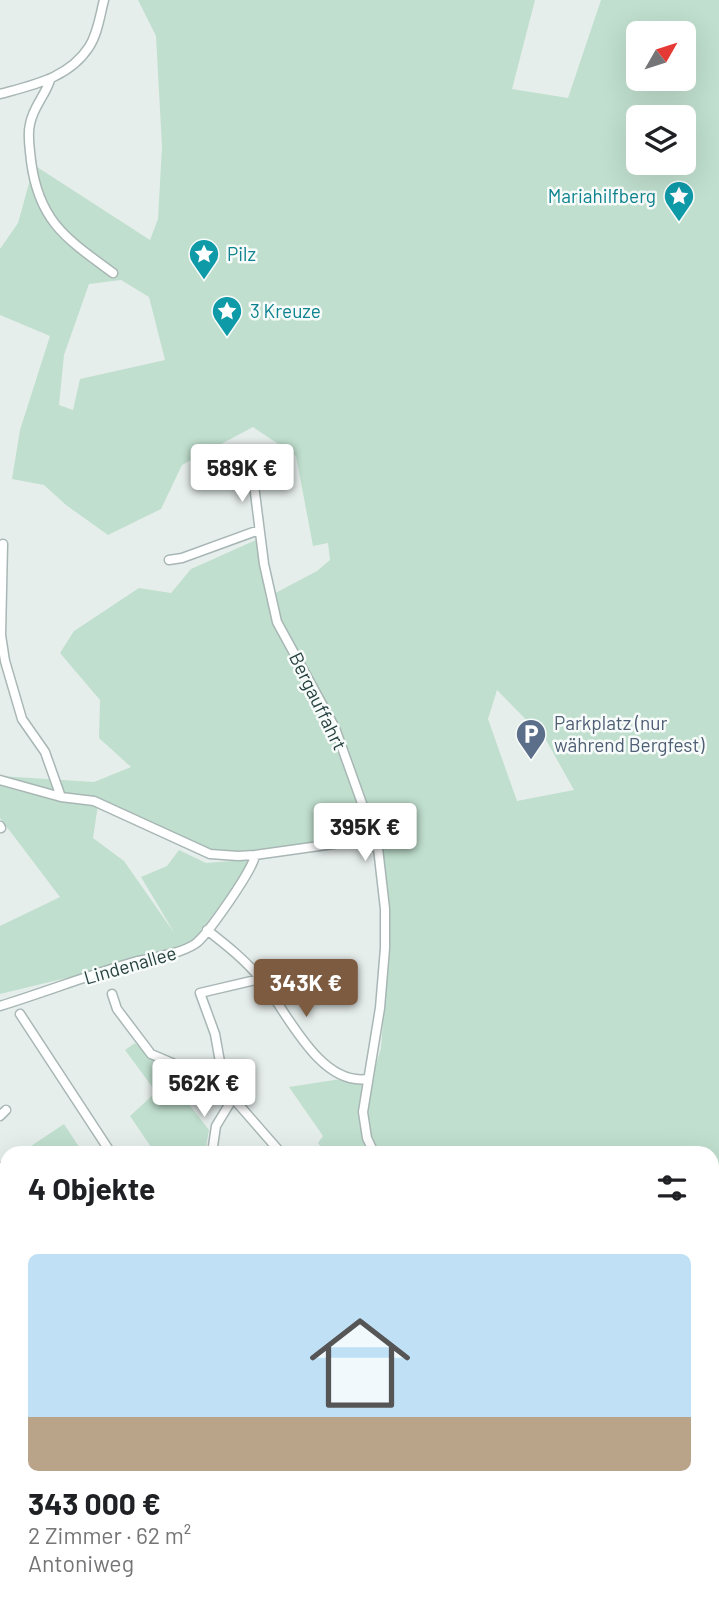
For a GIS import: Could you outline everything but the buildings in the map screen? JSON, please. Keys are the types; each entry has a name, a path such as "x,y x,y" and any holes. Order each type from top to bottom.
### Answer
{"street":[{"path":"0,94 50,80 80,58 90,46 104,0"},
{"path":"50,80 47,90 35,107 29,125 33,176 41,205 57,229 113,273"},
{"name":"Bergauffahrt","path":"229,482 230,472 253,477 268,590 277,622 335,728 378,848 385,909 385,948 380,1008 363,1112 363,1126 371,1146"},
{"path":"169,560 182,558 259,530"},
{"path":"3,544 1,635 5,661 22,719 45,752 61,797"},
{"path":"0,780 61,797 94,801 210,853 255,855 355,841 378,848"},
{"name":"Lindenallee","path":"0,1006 132,963 186,949 198,942 246,876 256,859 255,855"},
{"path":"207,930 260,979 310,1051 339,1074 356,1081 367,1079"},
{"path":"260,979 200,993 215,1034 222,1073 233,1098 275,1146"},
{"path":"111,994 117,1009 151,1054 198,1074 222,1073"},
{"path":"20,1014 106,1146"},
{"path":"213,1146 216,1126 233,1098"}],"green space":[{"path":"138,0 535,0 512,89 568,98 601,0 719,0 719,1146 320,1146 318,1143 323,1136 289,1087 341,1079 372,1078 381,1048 386,981 380,845 339,743 363,824 370,837 211,856 98,805 93,838 124,861 175,934 141,877 167,866 179,850 206,863 256,859 186,949 0,994 0,926 60,897 0,818 0,776 94,782 131,767 99,738 100,700 60,653 74,631 139,588 171,593 191,569 256,540 266,598 317,571 330,560 328,543 313,546 296,456 253,427 182,465 161,509 108,535 66,505 44,485 12,479 20,430 50,336 0,315 0,249 18,223 34,165 150,240 158,219 162,147 156,36","holes":["121,280 149,297 165,360 80,379 73,410 59,405 64,355 89,284","497,690 546,740 574,790 517,801 488,719"]},
{"path":"135,1043 162,1067 190,1077 177,1089 209,1130 206,1146 150,1146 130,1116 156,1092 125,1050"},
{"path":"64,1124 78,1146 31,1146"}],"place":[{"name":"Mariahilfberg","path":"679,223"},
{"name":"Pilz","path":"204,281"},
{"name":"3 Kreuze","path":"227,338"},
{"name":"Parkplatz (nur während Bergfest)","path":"531,761"}]}
